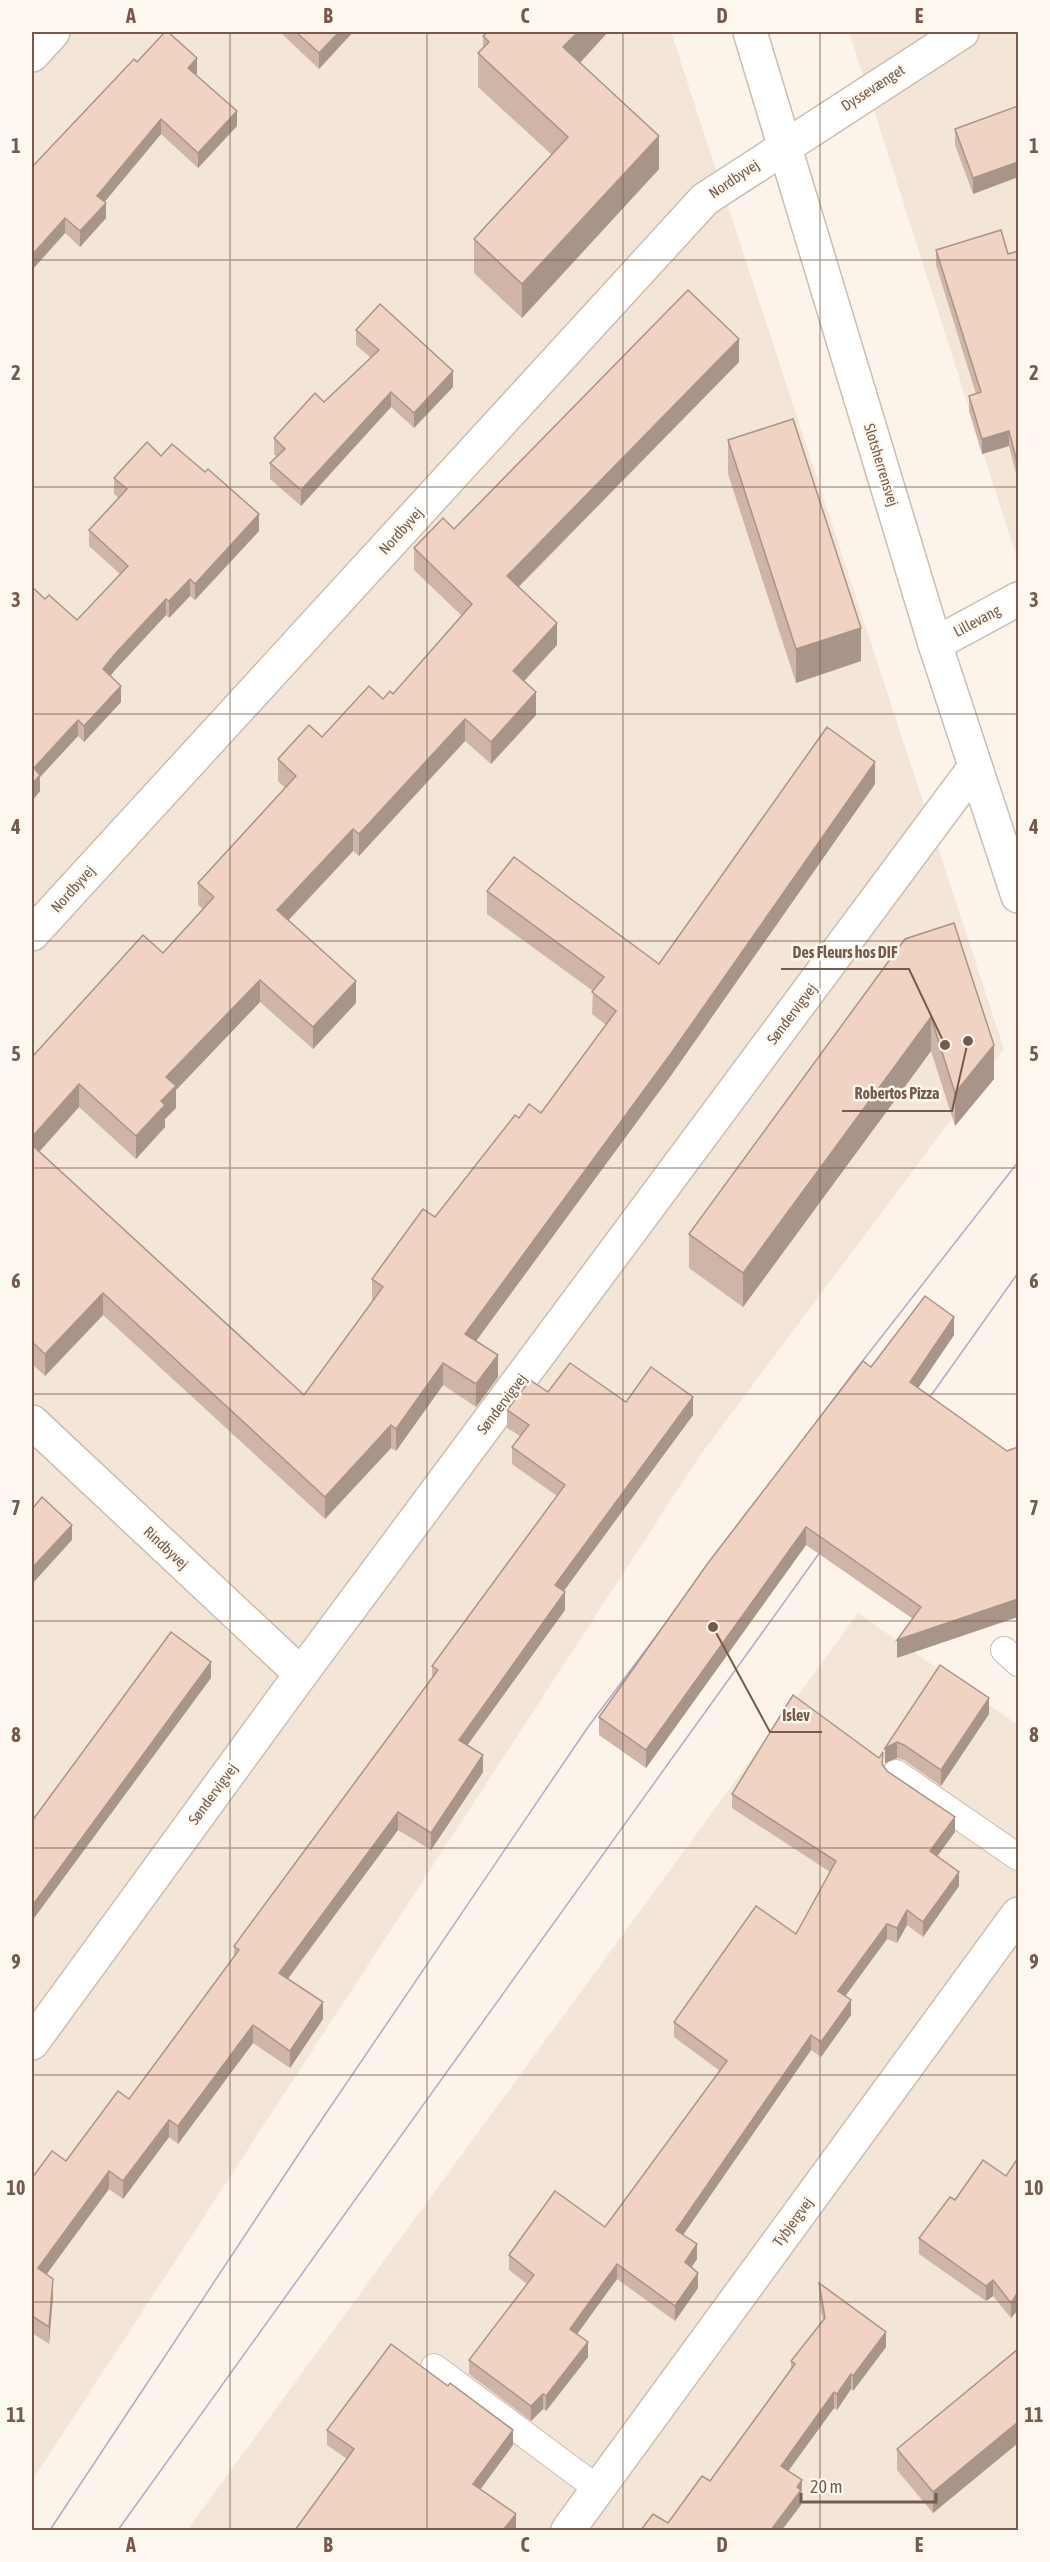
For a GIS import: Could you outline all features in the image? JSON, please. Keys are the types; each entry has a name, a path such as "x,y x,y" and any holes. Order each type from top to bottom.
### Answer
{"street":[{"path":"32,55 53,32"},
{"name":"Slotsherrensvej","path":"750,32 935,644 1018,896"},
{"name":"Dyssevænget","path":"785,145 962,32"},
{"name":"Nordbyvej","path":"32,934 705,199 785,145"},
{"name":"Lillevang","path":"935,644 1018,599"},
{"name":"Søndervigvej","path":"32,2043 301,1674 975,767"},
{"name":"Rindbyvej","path":"32,1422 301,1674"},
{"name":"Tybjergvej","path":"568,2530 1018,1914"}],"lane":[{"path":"896,1773 1018,1857"},
{"path":"434,2367 598,2489"}],"shaded area":[{"path":"32,32 671,32 1004,1049 699,1457 32,2481"},
{"path":"849,32 1018,32 1018,562"},
{"path":"858,1613 1018,1725 1018,2525 1012,2530 187,2530"}],"building":[{"path":"165,32 168,32 197,58 188,68 237,111 198,153 161,119 97,196 106,203 80,231 65,218 32,255 32,167 134,59 137,62"},
{"path":"296,32 339,32 319,53"},
{"path":"488,32 578,32 563,47 659,136 522,284 474,239 568,137 478,53 489,42 483,36"},
{"path":"1018,106 1018,162 973,178 955,129"},
{"path":"1001,230 1008,254 1018,251 1018,466 1009,431 982,439 969,396 981,392 936,250"},
{"path":"688,290 739,339 507,576 557,623 513,671 536,692 491,742 465,719 359,834 353,829 277,910 356,981 313,1027 260,980 166,1077 176,1086 161,1101 165,1105 136,1136 79,1084 32,1137 32,1057 143,935 163,953 214,897 198,883 296,776 278,759 309,725 322,737 369,686 383,699 390,691 393,694 472,604 414,548 443,518 454,529"},
{"path":"380,304 453,371 414,413 391,392 301,490 270,463 285,449 274,438 315,393 324,402 379,350 356,330"},
{"path":"793,419 861,628 796,649 728,440"},
{"path":"147,442 161,456 172,444 205,472 208,469 259,514 195,584 190,579 169,601 166,599 115,654 103,669 121,686 84,726 78,720 34,768 40,775 32,784 32,587 45,599 49,595 77,620 128,566 89,530 127,489 114,478"},
{"path":"827,727 875,762 672,1052 465,1334 498,1355 476,1384 443,1363 396,1429 391,1425 325,1497 103,1293 45,1354 32,1342 32,1145 304,1395 383,1287 372,1279 423,1209 435,1217 515,1115 519,1118 529,1104 541,1113 616,1011 592,992 604,977 487,891 514,857 659,964"},
{"path":"954,923 994,1045 955,1093 931,1017 743,1273 689,1234 905,939"},
{"path":"925,1296 954,1317 910,1382 1007,1451 1018,1447 1018,1599 897,1640 921,1607 806,1527 646,1750 599,1717 708,1563 863,1361 871,1367"},
{"path":"570,1363 626,1402 651,1367 693,1397 555,1585 565,1592 459,1740 483,1755 431,1833 398,1812 279,1973 323,2002 290,2051 253,2025 178,2126 169,2120 123,2181 109,2171 38,2268 53,2279 49,2327 32,2316 32,2178 52,2151 66,2161 118,2091 129,2099 239,1950 234,1946 438,1670 432,1666 565,1485 512,1447 529,1425 507,1410 530,1380 548,1392"},
{"path":"42,1497 72,1525 32,1568 32,1509"},
{"path":"171,1632 211,1662 32,1906 32,1821"},
{"path":"940,1665 989,1698 941,1770 897,1742 885,1748"},
{"path":"793,1695 879,1758 883,1752 882,1764 887,1771 955,1817 930,1851 959,1872 923,1922 907,1910 897,1928 887,1924 838,1991 851,2000 821,2042 811,2035 676,2230 697,2244 685,2262 698,2273 675,2306 617,2264 570,2329 588,2342 546,2396 543,2394 531,2406 469,2360 534,2275 509,2255 555,2191 605,2227 727,2061 674,2022 756,1906 796,1934 836,1861 732,1794"},
{"path":"1018,2158 1018,2292 1011,2303 993,2280 986,2286 919,2238 950,2197 955,2200 983,2160 1006,2176"},
{"path":"819,2283 886,2332 853,2376 851,2374 837,2394 834,2392 781,2466 802,2480 797,2487 801,2490 771,2530 641,2530 653,2514 668,2523 702,2476 710,2481 795,2364 791,2361 825,2318"},
{"path":"391,2344 448,2386 450,2383 513,2430 473,2484 516,2514 503,2530 295,2530 354,2449 327,2430"},
{"path":"1018,2349 1018,2422 933,2492 897,2449"}],"tram line":[{"path":"50,2530 312,2134 588,1727 854,1372 1018,1162"},
{"path":"920,1411 1018,1273"},
{"path":"118,2530 828,1541"}],"place":[{"name":"Robertos Pizza","path":"968,1041"},
{"name":"Des Fleurs hos DIF","path":"945,1045"},
{"name":"Islev","path":"713,1627"}]}
